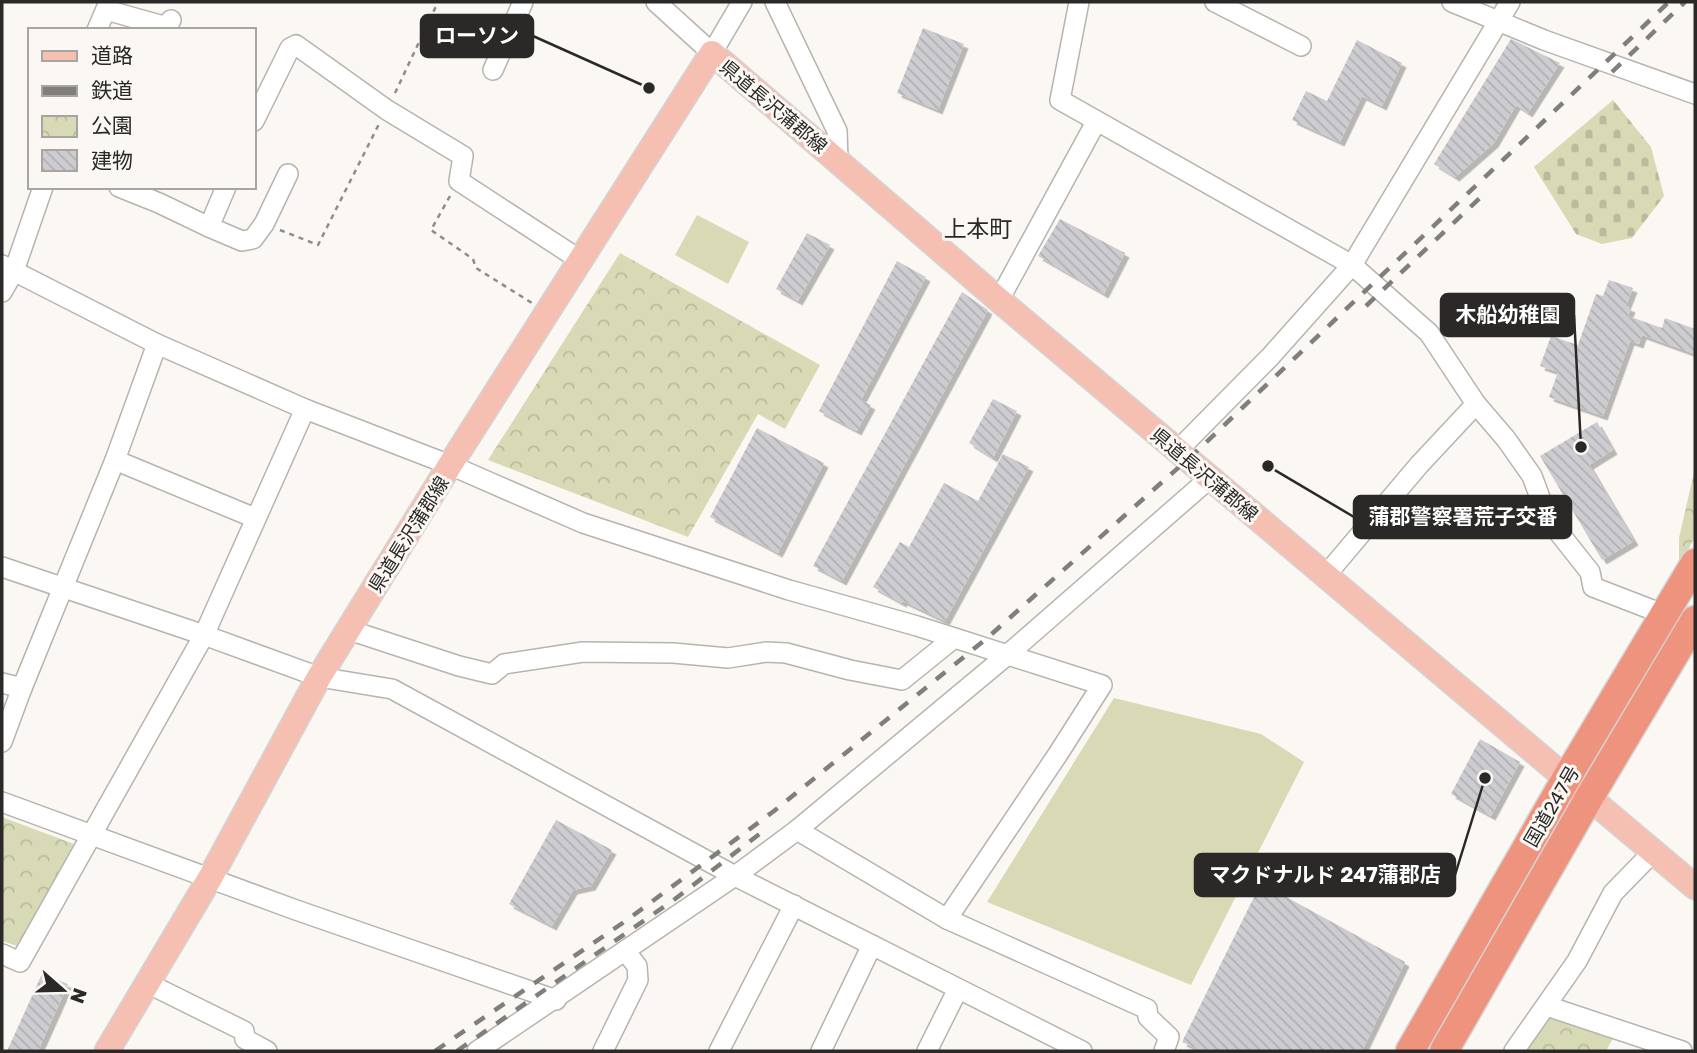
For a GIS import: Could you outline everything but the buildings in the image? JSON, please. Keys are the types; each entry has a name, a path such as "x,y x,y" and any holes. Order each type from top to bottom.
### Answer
{"highway":[{"name":"国道247号","path":"1410,1051 1567,777 1695,563"},
{"name":"国道247号","path":"1444,1051 1589,798 1693,629"}],"main road":[{"name":"県道長沢蒲郡線","path":"107,1051 209,878 320,677 546,312 712,53 999,300 1695,887"}],"street":[{"path":"493,70 523,2"},
{"path":"656,2 712,53 743,2"},
{"path":"775,2 837,131 838,160"},
{"path":"1079,2 1060,100 1352,265 1429,333 1476,404 1506,439 1532,476 1548,519 1590,572 1593,587 1663,614"},
{"path":"1214,2 1301,46"},
{"path":"1452,2 1695,94"},
{"path":"1177,451 1270,357 1352,265 1510,2"},
{"path":"98,28 108,6 167,27 171,20"},
{"path":"256,117 290,47 296,45 387,110 463,156 459,181 580,260"},
{"path":"999,300 1096,122"},
{"path":"130,189 163,195 209,227 242,241 253,239 264,224 288,174"},
{"path":"2,292 8,268 42,189"},
{"path":"209,227 225,189"},
{"path":"8,268 157,344 305,409 450,465 583,523 789,590 1102,685 947,919"},
{"path":"2,742 115,460 157,344"},
{"path":"1326,575 1419,465 1476,404"},
{"path":"2,954 20,962 89,835 204,635 305,409"},
{"path":"115,460 255,518"},
{"path":"477,1051 556,1000 797,830 1006,656 1209,478"},
{"path":"2,567 320,677 392,689 735,876 958,989 1047,1043 1082,1051"},
{"path":"349,630 492,674 504,664 583,652 673,653 728,658 766,652 786,653 902,680 954,638"},
{"path":"2,683 22,688"},
{"path":"2,802 556,1000"},
{"path":"797,830 947,919 1147,1009 1148,1017 1169,1037 1164,1051"},
{"path":"1514,1051 1577,961 1613,893 1653,852"},
{"path":"719,1051 794,905"},
{"path":"821,1051 872,945"},
{"path":"603,1051 638,980 637,966 626,951"},
{"path":"147,983 244,1031 245,1039 267,1051"},
{"path":"927,1051 958,989"},
{"path":"1547,1006 1682,1051"}],"path":[{"path":"264,224 318,244 387,110 438,2"},
{"path":"459,181 431,230 473,259 476,268 546,312"}],"green space":[{"path":"1613,100 1651,147 1664,196 1632,238 1602,244 1576,234 1534,167"},
{"path":"697,215 749,242 728,284 675,255"},
{"path":"620,253 820,365 785,429 758,414 688,537 488,460"},
{"path":"1695,468 1695,537 1679,566 1679,538"},
{"path":"1114,698 1261,734 1304,762 1191,985 987,902"},
{"path":"2,817 74,844 17,946 2,941"},
{"path":"1547,1016 1616,1033 1606,1051 1523,1051"}],"railway":[{"path":"435,1051 627,920 774,811 986,639 1197,451 1669,2"},
{"path":"1612,72 1685,2"},
{"path":"1366,306 1483,195"},
{"path":"457,1051 675,899 762,832"}],"place":[{"name":"ローソン","path":"649,88"},
{"name":"木船幼稚園","path":"1581,447"},
{"name":"蒲郡警察署荒子交番","path":"1268,466"},
{"name":"マクドナルド 247蒲郡店","path":"1485,778"}],"district":[{"name":"上本町","path":"978,228"}]}
